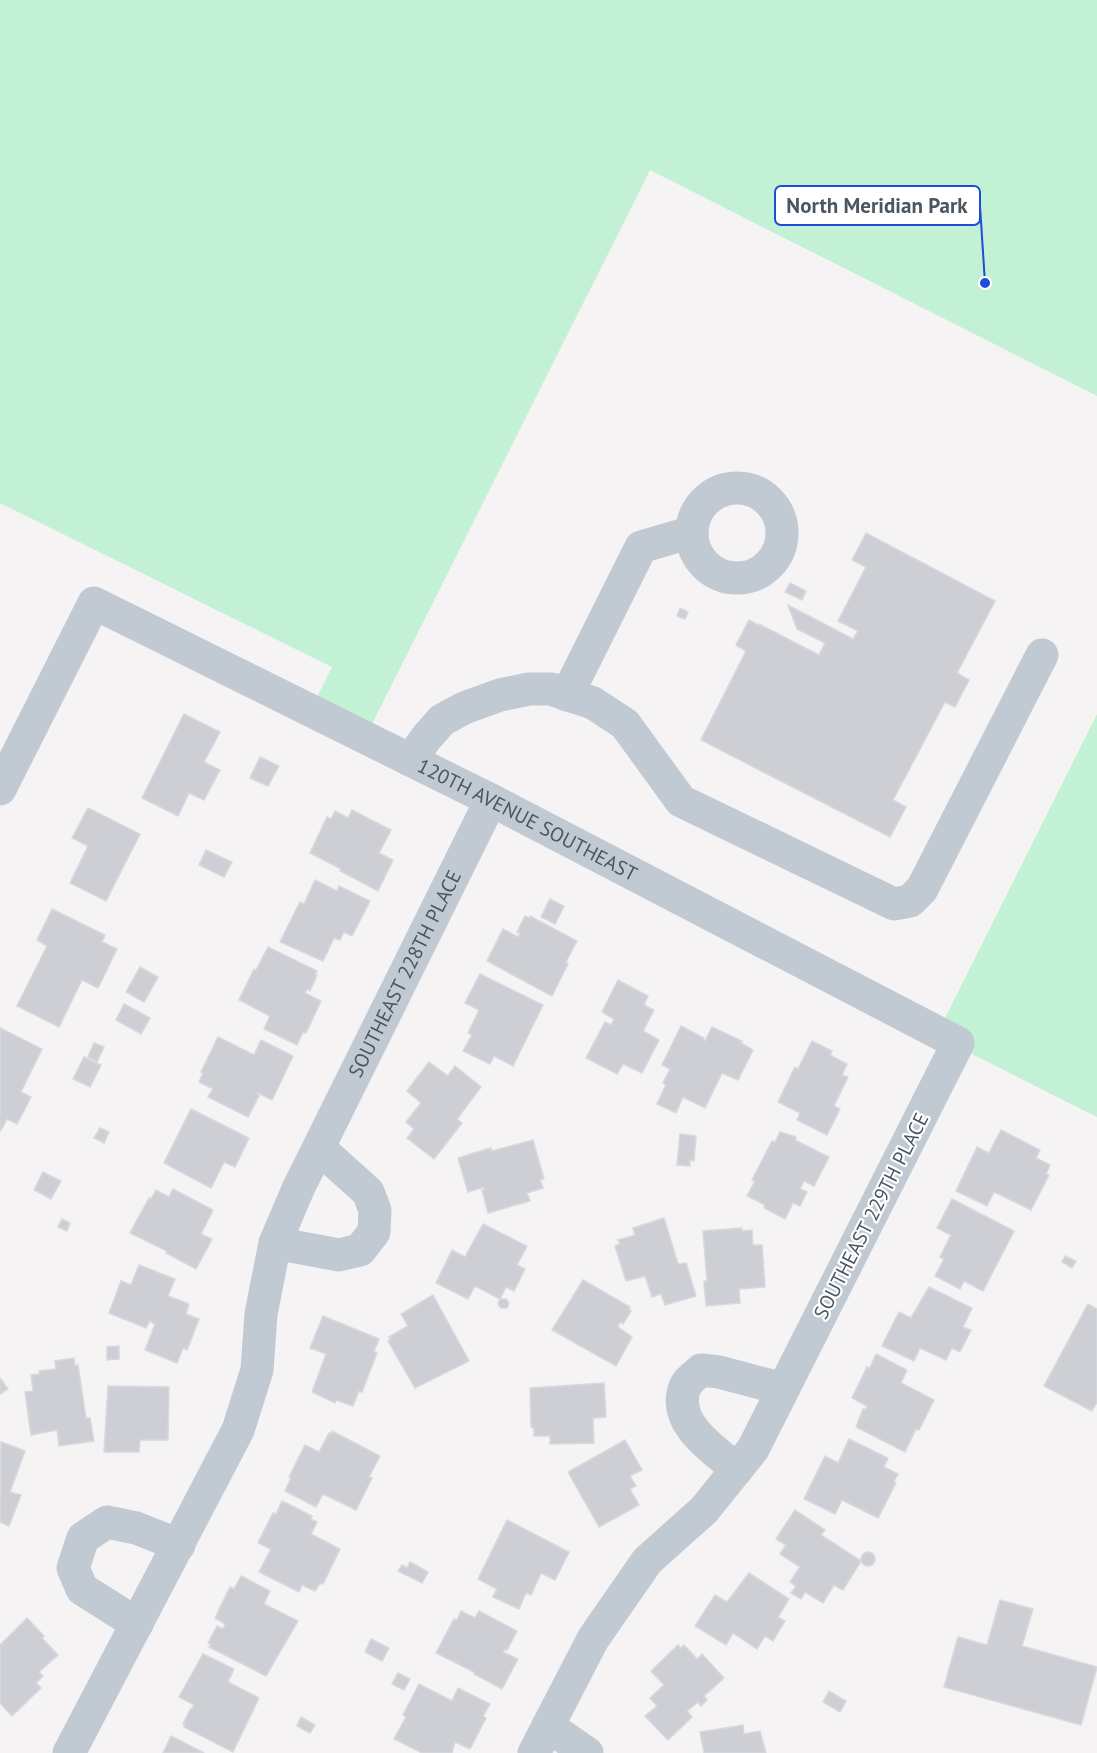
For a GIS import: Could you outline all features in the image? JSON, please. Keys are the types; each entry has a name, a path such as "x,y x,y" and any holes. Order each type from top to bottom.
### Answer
{"street":[{"path":"567,695 641,547 692,532"},
{"name":"120TH AVENUE SOUTHEAST","path":"0,789 94,603 491,800 958,1043"},
{"path":"410,760 442,720 464,708 500,694 529,689 551,689 593,703 625,724 681,801 894,904 910,901 921,889 1042,655"},
{"name":"SOUTHEAST 228TH PLACE","path":"69,1753 238,1430 256,1370 261,1314 274,1243 491,800"},
{"name":"SOUTHEAST 229TH PLACE","path":"587,1753 541,1740 593,1639 646,1561 704,1510 753,1449 958,1043"},
{"path":"274,1243 339,1255 360,1250 374,1232 375,1210 368,1192 319,1148"},
{"path":"737,1469 698,1437 683,1412 685,1386 700,1370 719,1372 783,1389"},
{"path":"137,1624 82,1589 73,1568 84,1538 108,1522 136,1528 179,1545"}],"green space":[{"path":"0,0 1097,0 1097,396 650,170 362,744 308,716 332,667 0,503"},
{"path":"1097,714 1097,1117 936,1036"}],"building":[{"path":"866,533 995,601 957,673 969,680 955,707 945,702 893,800 906,807 890,837 701,740 746,651 736,645 749,620 819,655 825,643 797,629 788,605 853,639 858,631 838,621 866,567 852,560"},
{"path":"790,583 806,591 802,600 785,592"},
{"path":"680,608 688,612 685,619 677,616"},
{"path":"184,714 220,732 204,762 220,770 204,800 189,793 178,816 142,798"},
{"path":"260,757 279,766 268,786 250,778"},
{"path":"88,808 140,834 106,901 70,883 88,846 72,838"},
{"path":"352,810 391,830 379,853 393,860 378,891 310,853 327,817 331,819 335,811 348,818"},
{"path":"206,850 232,862 224,877 199,865"},
{"path":"315,880 337,891 339,886 370,901 352,936 344,932 340,940 334,938 323,961 280,942 300,902 304,904"},
{"path":"550,899 564,906 555,924 541,917"},
{"path":"52,909 105,935 102,942 117,949 98,988 82,980 59,1027 17,1006 47,946 37,940"},
{"path":"525,916 529,918 530,916 577,941 552,996 487,961 503,929 518,937 520,933 517,932"},
{"path":"268,947 317,971 310,991 307,989 305,993 321,1001 306,1033 303,1032 297,1045 264,1029 270,1016 239,1000"},
{"path":"140,967 158,977 144,1002 126,992"},
{"path":"480,974 543,1005 513,1066 494,1056 490,1064 463,1051 472,1035 468,1033 479,1010 465,1003"},
{"path":"618,980 648,996 644,1005 654,1010 643,1031 659,1040 642,1073 623,1064 617,1074 586,1058 605,1022 611,1025 614,1019 602,1012"},
{"path":"124,1004 150,1018 141,1034 116,1020"},
{"path":"681,1026 704,1038 705,1041 712,1027 742,1041 741,1043 753,1050 738,1080 722,1073 705,1108 683,1097 676,1113 657,1104 666,1085 663,1083 670,1069 662,1065"},
{"path":"0,1028 42,1049 21,1092 31,1097 17,1124 7,1119 0,1132"},
{"path":"218,1037 254,1055 261,1040 293,1056 272,1100 258,1093 259,1096 248,1117 208,1097 213,1089 199,1082 203,1073 201,1072"},
{"path":"812,1041 832,1051 830,1055 847,1064 842,1075 848,1077 834,1106 840,1109 827,1135 797,1120 800,1113 778,1102 795,1067 798,1069"},
{"path":"94,1043 104,1047 97,1062 88,1057"},
{"path":"84,1057 101,1065 90,1087 73,1079"},
{"path":"429,1062 448,1076 455,1066 481,1087 457,1119 462,1123 434,1159 407,1138 414,1129 406,1122 421,1103 407,1091"},
{"path":"191,1109 249,1138 235,1167 224,1162 211,1188 164,1163"},
{"path":"100,1128 109,1132 104,1143 94,1138"},
{"path":"1001,1130 1040,1150 1036,1158 1050,1165 1046,1174 1049,1175 1031,1210 994,1192 987,1206 956,1191 977,1147 989,1153"},
{"path":"780,1132 796,1137 795,1140 829,1157 814,1186 804,1181 800,1189 807,1192 800,1206 793,1203 785,1219 747,1196 755,1181 752,1180 772,1141 775,1142"},
{"path":"680,1134 696,1136 694,1161 690,1160 690,1166 677,1165"},
{"path":"533,1140 544,1179 540,1179 543,1188 527,1193 530,1201 488,1213 482,1190 484,1187 468,1192 458,1158 491,1148 492,1151"},
{"path":"43,1172 61,1181 51,1199 34,1190"},
{"path":"173,1189 213,1210 201,1234 212,1239 196,1269 166,1253 167,1251 130,1233 149,1198 151,1199 156,1190 169,1197"},
{"path":"952,1199 1014,1231 983,1291 964,1281 960,1289 935,1276 944,1259 940,1257 951,1235 937,1228"},
{"path":"664,1218 678,1264 686,1263 696,1296 665,1305 661,1294 652,1297 645,1276 626,1281 615,1246 620,1244 618,1240 635,1235 633,1228"},
{"path":"62,1219 70,1223 67,1231 58,1227"},
{"path":"483,1224 527,1246 517,1265 525,1269 514,1291 506,1287 500,1299 475,1286 468,1299 436,1283 452,1250 465,1257"},
{"path":"742,1228 742,1231 752,1230 753,1245 762,1245 765,1287 739,1289 740,1303 706,1306 704,1281 707,1281 703,1231"},
{"path":"1065,1256 1076,1261 1072,1268 1062,1262"},
{"path":"139,1265 175,1279 168,1296 189,1304 186,1314 199,1319 187,1350 183,1348 177,1363 145,1350 155,1324 150,1321 146,1328 109,1313 121,1281 131,1285"},
{"path":"583,1280 630,1307 631,1311 623,1324 620,1322 618,1327 632,1337 616,1366 552,1330"},
{"path":"929,1287 972,1308 963,1327 971,1330 960,1352 952,1348 946,1360 920,1348 914,1361 882,1346 899,1312 911,1318"},
{"path":"433,1295 469,1361 415,1388 388,1341 391,1339 389,1337 408,1326 401,1314"},
{"path":"500,1299 506,1299 509,1303 507,1308 501,1308 498,1304"},
{"path":"1088,1304 1097,1309 1097,1402 1092,1411 1044,1386"},
{"path":"323,1316 379,1339 374,1351 377,1353 362,1392 359,1391 353,1406 336,1400 335,1403 312,1392 326,1354 310,1348"},
{"path":"119,1346 119,1359 107,1360 107,1347"},
{"path":"876,1354 907,1370 901,1383 934,1400 905,1452 856,1427 863,1409 865,1410 867,1406 852,1398"},
{"path":"74,1358 75,1366 78,1365 86,1418 90,1418 94,1441 59,1446 57,1430 31,1435 25,1392 33,1391 31,1375 40,1374 39,1371 56,1369 55,1361"},
{"path":"0,1378 8,1389 0,1394"},
{"path":"604,1383 606,1417 593,1418 594,1443 550,1444 550,1436 534,1436 534,1428 531,1427 530,1388"},
{"path":"108,1386 169,1387 168,1440 140,1440 139,1452 104,1452"},
{"path":"332,1431 380,1456 356,1510 323,1494 316,1507 285,1491 291,1478 289,1477 305,1445 319,1452"},
{"path":"849,1439 888,1458 884,1467 898,1474 894,1481 896,1483 878,1518 842,1500 835,1514 804,1499 825,1456 838,1463"},
{"path":"625,1440 642,1470 630,1476 636,1486 630,1489 639,1505 599,1527 568,1472"},
{"path":"1,1442 25,1451 10,1492 21,1495 9,1526 0,1522"},
{"path":"282,1501 312,1516 311,1519 317,1522 311,1534 340,1549 323,1584 320,1583 315,1591 302,1585 299,1592 259,1572 271,1549 258,1543 273,1513 276,1514"},
{"path":"795,1510 825,1530 821,1535 861,1561 843,1590 834,1585 823,1603 805,1592 801,1599 791,1593 796,1586 790,1582 800,1567 780,1554 786,1545 776,1539"},
{"path":"507,1520 569,1552 555,1580 541,1573 531,1595 526,1593 519,1609 493,1597 497,1589 478,1579"},
{"path":"868,1552 873,1554 875,1559 873,1564 868,1566 863,1564 861,1559 863,1554"},
{"path":"410,1562 428,1572 422,1583 398,1571 402,1565 407,1568"},
{"path":"749,1573 789,1599 778,1617 785,1621 773,1641 765,1636 757,1649 733,1633 726,1645 695,1626 715,1595 727,1602"},
{"path":"241,1576 270,1591 264,1604 298,1621 266,1676 209,1647 211,1644 208,1643 217,1626 223,1629 225,1624 215,1618 230,1587 234,1589"},
{"path":"1000,1600 1033,1609 1022,1646 1097,1667 1081,1725 944,1687 958,1637 987,1645"},
{"path":"461,1611 475,1618 479,1611 517,1631 507,1650 503,1652 518,1659 502,1689 436,1653 454,1619 457,1620"},
{"path":"27,1618 58,1655 39,1672 43,1676 36,1683 41,1688 12,1716 0,1703 0,1645"},
{"path":"371,1639 389,1648 382,1661 365,1652"},
{"path":"678,1645 681,1648 684,1645 697,1659 702,1654 724,1678 704,1696 707,1700 701,1706 698,1702 687,1711 692,1717 668,1740 645,1716 657,1706 650,1698 664,1685 651,1671"},
{"path":"203,1654 234,1669 228,1682 259,1698 233,1752 184,1727 183,1724 194,1705 179,1697"},
{"path":"398,1673 410,1679 404,1690 392,1684"},
{"path":"419,1684 452,1701 458,1688 490,1704 483,1716 486,1718 470,1749 455,1742 452,1753 422,1753 394,1739 406,1717 403,1715"},
{"path":"829,1691 846,1701 840,1712 823,1702"},
{"path":"301,1717 315,1725 310,1733 297,1726"},
{"path":"743,1725 744,1734 760,1731 766,1753 704,1753 700,1732"},
{"path":"171,1736 204,1753 163,1753"}],"place":[{"name":"North Meridian Park","path":"985,283"}]}
